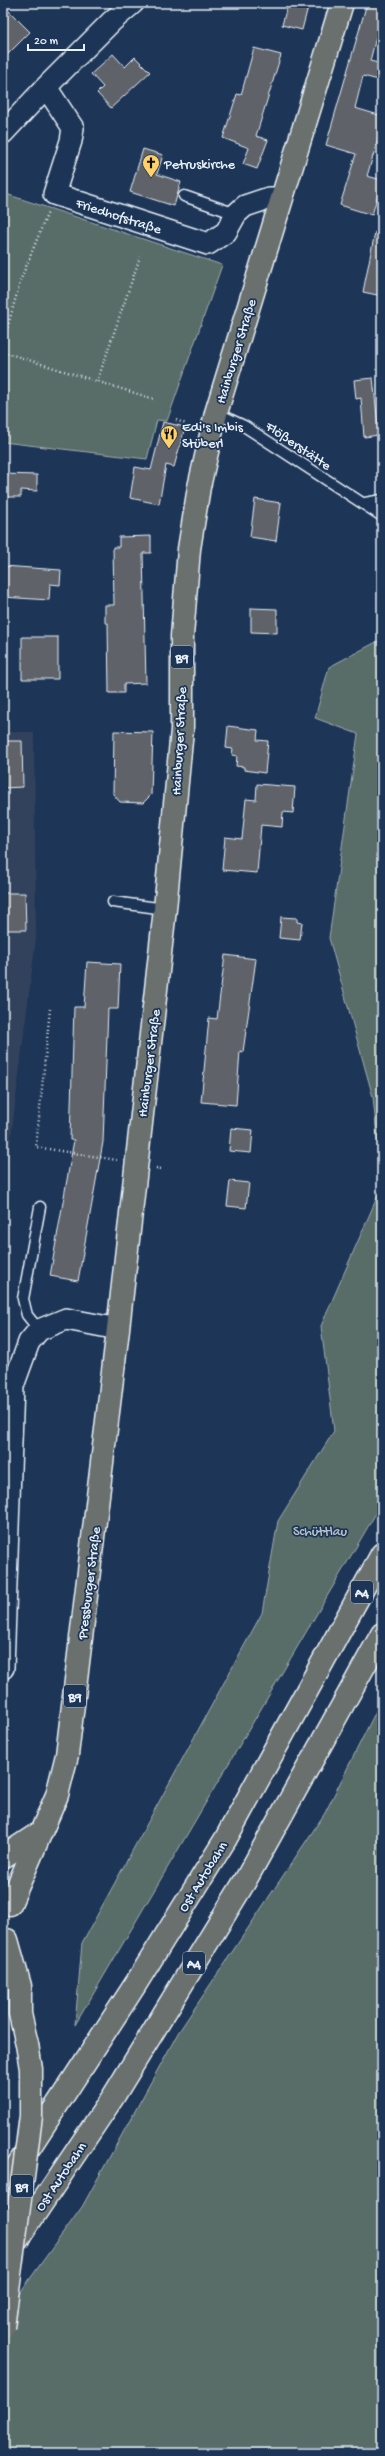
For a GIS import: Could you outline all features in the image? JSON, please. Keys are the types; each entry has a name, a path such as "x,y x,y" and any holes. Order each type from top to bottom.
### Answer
{"main road":[{"name":"Hainburger Straße","path":"118,1329 165,909 182,730 182,636 189,549 199,487 216,413 342,3"},
{"name":"Pressburger Straße","path":"7,1898 41,1832 57,1795 68,1755 118,1329"},
{"name":"Ost Autobahn","path":"3,2188 135,1985 225,1840 382,1554"},
{"name":"Ost Autobahn","path":"3,2262 113,2097 241,1888 382,1634"},
{"path":"3,1857 41,1832"},
{"name":"B9","path":"3,2327 31,2116 31,2069 20,2014 20,1986 5,1942 12,1922 7,1898"},
{"name":"B9","path":"3,1994 20,2014"}],"street":[{"path":"6,125 112,21 133,3"},
{"path":"46,87 73,128 71,140 54,194"},
{"name":"Friedhofstraße","path":"54,194 208,244 226,232 236,214 244,206 269,198 282,198"},
{"path":"3,1668 13,1386 29,1342 40,1330 66,1319 118,1329"}],"lane":[{"path":"184,196 236,214"},
{"name":"Flößerstätte","path":"216,413 244,426 305,464 336,487 365,503 382,516"},
{"path":"365,503 382,500"},
{"path":"113,902 165,909"},
{"path":"40,1207 23,1299 27,1316 40,1330"}],"path":[{"path":"3,343 21,279 54,194"},
{"path":"97,382 140,257"},
{"path":"3,352 154,399"},
{"path":"176,420 186,424"},
{"path":"50,1009 36,1147 162,1169"}],"shaded area":[{"path":"3,732 34,732 36,938 3,1202"}],"green space":[{"path":"3,193 222,265 167,421 157,420 147,459 3,442"},
{"path":"382,639 382,1186 373,1097 329,938 358,734 315,718 329,667"},
{"name":"Schüttlau","path":"382,1186 382,1503 75,2025 82,1943 262,1613 278,1521 334,1431 321,1326"},
{"path":"382,1699 382,2453 3,2453 3,2316 82,2207 178,2033 325,1813"}],"building":[{"path":"288,3 309,3 302,30 282,25"},
{"path":"367,3 382,3 382,14 370,61 382,64 382,81 363,76 355,108 382,116 382,126 367,176 382,180 372,215 340,205 356,154 326,145"},
{"path":"3,5 30,32 3,59"},
{"path":"254,48 281,55 256,136 268,140 257,169 243,164 249,148 223,138 237,94 241,95"},
{"path":"113,54 125,67 135,57 150,72 111,108 97,93 103,87 91,74"},
{"name":"Petruskirche","path":"143,149 163,155 157,174 181,182 174,206 130,192"},
{"path":"375,232 382,232 382,296 363,292"},
{"path":"373,378 379,435 364,437 361,398 356,399 354,380"},
{"path":"163,422 185,427 174,467 166,465 159,504 130,498 135,467 151,470"},
{"path":"3,474 37,475 37,491 21,490 21,497 3,497"},
{"path":"255,499 281,503 276,541 250,537"},
{"path":"151,536 151,553 143,553 146,683 124,684 124,693 109,693 108,623 105,623 105,605 114,605 113,547 119,547 119,537"},
{"path":"3,566 61,570 60,585 50,584 49,600 3,597"},
{"path":"251,608 277,609 277,633 251,632"},
{"path":"22,637 58,637 58,679 22,679"},
{"path":"228,726 258,730 257,740 268,741 265,773 244,770 244,767 236,766 237,756 232,755 233,749 226,748"},
{"path":"114,731 153,732 151,795 143,803 120,802 113,794"},
{"path":"3,741 22,741 23,787 3,788"},
{"path":"257,784 295,787 293,813 283,812 282,827 261,825 257,873 222,870 225,837 242,839 246,799 256,800"},
{"path":"3,893 25,893 26,930 3,930"},
{"path":"281,917 297,918 297,922 302,923 300,940 279,938"},
{"path":"225,955 256,959 243,1052 240,1051 236,1105 201,1102 209,1018 217,1019"},
{"path":"87,962 120,964 118,1009 108,1009 103,1142 78,1281 50,1276 74,1140 70,1140 74,1007 84,1007"},
{"path":"231,1128 253,1130 251,1153 229,1151"},
{"path":"230,1181 249,1183 246,1208 227,1206"}],"place":[{"name":"Petruskirche","path":"151,178"},
{"name":"Edi's Imbis Stüberl","path":"169,449"}]}
